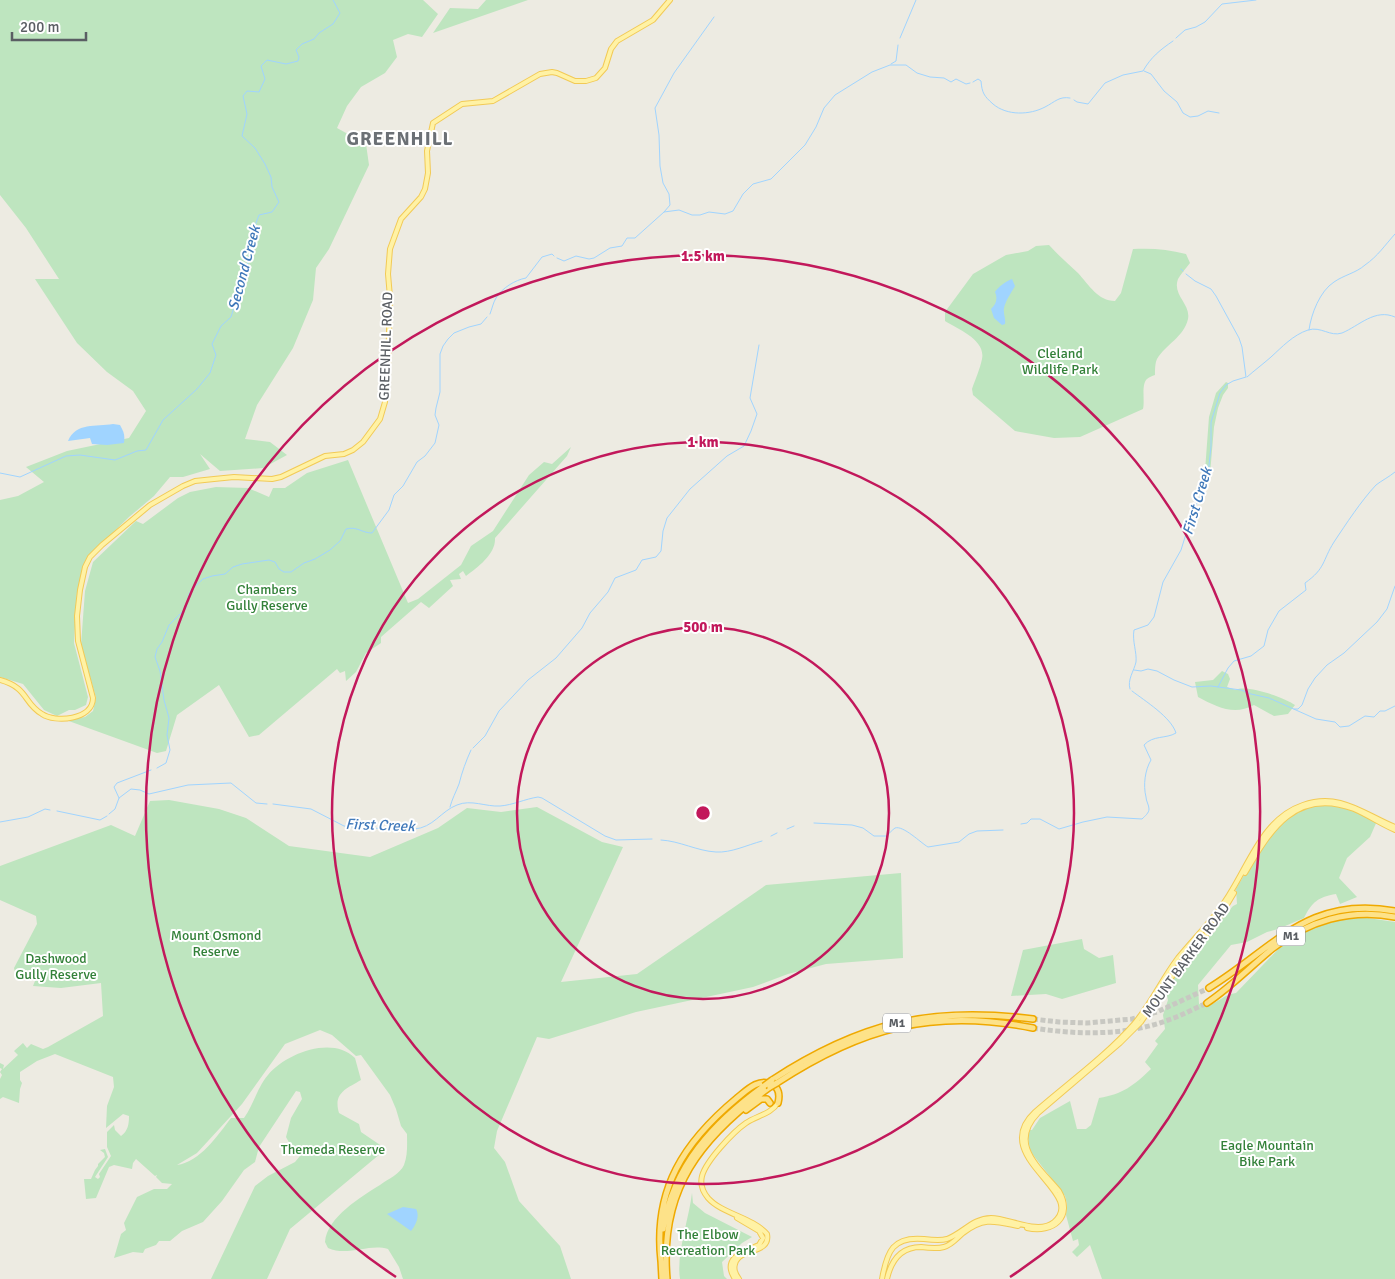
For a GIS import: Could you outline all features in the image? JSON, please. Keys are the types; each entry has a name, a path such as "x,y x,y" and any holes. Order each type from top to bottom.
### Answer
{"highway":[{"name":"M1","path":"1209,988 1276,939 1310,920 1334,912 1348,910 1374,909 1395,911"},
{"name":"M1","path":"1206,1003 1238,980 1276,946 1304,928 1328,919 1354,914 1376,914 1395,917"},
{"name":"M1","path":"662,1279 662,1235 668,1208 676,1183 689,1160 704,1138 722,1119 800,1062 836,1044 899,1022 932,1016 965,1014 1033,1019"},
{"name":"M1","path":"774,1081 840,1048 902,1026 969,1019 996,1021 1033,1028"},
{"path":"661,1261 659,1244 663,1206 674,1172 690,1145 712,1120 757,1084 766,1082 774,1086 779,1094 778,1103"},
{"name":"M1","path":"667,1279 666,1248 670,1222 676,1196 687,1171 718,1129 767,1086"},
{"path":"687,1171 718,1134 736,1118 761,1099 767,1099 770,1103"}],"main road":[{"name":"GREENHILL ROAD","path":"0,680 17,686 37,711 45,716 65,718 88,712 93,704 93,698 78,641 77,616 85,568 90,557 102,545 150,505 195,481 234,477 276,478 325,456 344,454 358,447 373,429 383,412 388,366 390,296 388,274 390,249 400,219 421,197 425,190 428,173 427,151 433,123 462,104 493,101 540,74 557,73 575,81 586,81 596,78 604,68 611,49 617,41 652,20 670,0"},
{"name":"MOUNT BARKER ROAD","path":"882,1279 887,1257 893,1247 901,1240 916,1238 946,1239 973,1222 984,1218 996,1218 1035,1227 1045,1226 1054,1222 1061,1210 1060,1199 1026,1155 1022,1138 1024,1125 1032,1114 1120,1039 1152,1009 1182,963 1212,928 1268,835 1281,821 1294,812 1312,805 1339,805 1360,812 1395,829"},
{"name":"MOUNT BARKER ROAD","path":"887,1279 894,1259 903,1252 913,1248 938,1248 946,1246 970,1228 982,1222 996,1221 1046,1230 1061,1219 1064,1211 1063,1197 1028,1152 1025,1136 1027,1129 1038,1113 1136,1024 1178,960 1224,907"},
{"path":"1178,960 1182,963"},
{"path":"735,1279 732,1271 734,1259 738,1254 759,1245 762,1242 762,1235 707,1199 701,1188 701,1176 704,1168 729,1135 744,1123 767,1110 770,1103 778,1103"},
{"path":"740,1279 735,1274 736,1260 745,1253 764,1246 767,1242 766,1234 755,1225 711,1201 703,1189 702,1176 708,1164 732,1134 748,1121 772,1110 778,1103"}],"green space":[{"path":"0,0 423,0 438,14 422,37 408,34 393,40 397,57 385,73 361,87 347,106 337,128 366,144 369,165 329,249 316,268 313,300 293,348 257,405 245,439 270,442 287,455 263,468 220,471 200,454 210,469 183,477 170,477 154,496 129,517 87,558 77,592 74,643 88,697 86,705 57,716 44,710 23,684 0,677 0,500 18,496 44,482 26,467 67,451 129,438 146,411 133,391 107,372 77,343 35,279 59,279 26,228 0,195"},
{"path":"486,0 528,0 433,33 450,8 478,9"},
{"name":"Cleland Wildlife Park","path":"1049,245 1078,273 1094,292 1104,298 1115,301 1121,293 1133,249 1160,249 1179,252 1186,254 1190,263 1178,279 1177,285 1179,295 1187,309 1188,319 1183,331 1157,359 1155,375 1145,381 1143,409 1080,437 1054,438 1015,431 973,395 972,389 982,359 980,346 970,336 945,321 945,312 973,274 1006,255 1028,251 1036,246"},
{"path":"1226,382 1228,383 1228,388 1218,408 1214,427 1210,474 1204,484 1209,417 1216,393"},
{"name":"Chambers Gully Reserve","path":"571,447 567,456 495,538 493,549 481,564 466,576 463,571 459,574 461,579 450,580 453,586 429,608 421,602 381,637 381,643 366,653 356,672 346,681 345,671 340,673 337,669 259,735 249,737 219,685 177,715 166,751 157,753 66,720 85,717 93,711 96,698 81,645 85,591 93,562 136,521 143,524 178,498 190,492 216,487 248,488 269,497 273,488 285,488 307,473 348,460 408,603 418,599 461,565 471,546 493,531 529,475 544,462 552,464"},
{"path":"1222,671 1228,674 1230,679 1227,687 1236,690 1257,690 1295,705 1288,714 1274,716 1254,705 1239,710 1226,709 1198,697 1195,682 1213,680"},
{"name":"Mount Osmond Reserve","path":"169,800 219,809 246,818 289,846 370,857 438,828 467,808 501,812 537,807 602,842 623,847 561,982 637,974 766,885 901,873 903,958 826,964 788,974 753,987 636,1012 549,1039 537,1037 497,1131 494,1148 505,1162 519,1201 560,1246 571,1279 403,1279 399,1267 388,1249 373,1248 343,1251 328,1248 325,1242 327,1233 338,1216 400,1171 406,1157 407,1134 401,1126 390,1095 361,1055 356,1056 332,1035 320,1030 285,1044 242,1104 197,1153 177,1165 193,1159 208,1147 231,1118 244,1118 264,1080 276,1067 297,1054 322,1048 334,1048 345,1051 355,1058 361,1080 346,1089 339,1096 339,1113 359,1124 361,1132 386,1149 290,1229 267,1279 211,1279 255,1186 268,1176 295,1162 300,1156 291,1152 292,1148 286,1137 291,1118 302,1099 300,1092 296,1091 259,1147 255,1162 244,1170 222,1201 203,1222 182,1231 170,1241 159,1241 156,1245 145,1249 143,1253 133,1252 114,1258 121,1234 126,1230 124,1223 137,1197 154,1189 167,1189 172,1184 162,1183 156,1177 157,1175 155,1176 136,1159 132,1169 114,1165 109,1167 96,1198 86,1199 84,1179 91,1179 98,1164 105,1157 104,1153 100,1150 105,1149 108,1157 95,1177 98,1179 100,1177 99,1174 111,1156 107,1147 107,1132 114,1125 115,1130 121,1136 127,1130 129,1116 123,1114 106,1128 107,1106 114,1087 113,1077 55,1054 37,1061 20,1072 22,1083 19,1103 3,1097 0,1099 0,1079 2,1075 0,1072 2,1069 0,1068 0,1063 4,1065 3,1069 18,1055 14,1051 23,1043 27,1048 31,1044 43,1049 103,1016 101,983 61,988 33,986 37,976 34,971 17,980 14,968 37,924 36,916 0,900 0,866 111,825 135,836 150,801"},
{"name":"Eagle Mountain Bike Park","path":"1333,804 1352,809 1377,821 1370,837 1347,858 1339,878 1357,897 1340,904 1336,894 1325,897 1313,904 1304,918 1247,942 1231,945 1198,985 1199,1004 1206,1007 1228,995 1236,993 1287,940 1309,929 1340,920 1361,917 1395,922 1395,1279 1102,1279 1090,1245 1077,1257 1072,1252 1079,1245 1078,1239 1073,1241 1066,1215 1067,1204 1065,1196 1030,1151 1028,1136 1030,1130 1032,1130 1040,1118 1070,1101 1077,1129 1086,1129 1091,1125 1099,1098 1115,1094 1127,1088 1151,1069 1145,1062 1158,1044 1155,1041 1165,1029 1163,1015 1168,1000 1166,992 1170,979 1201,941 1215,932 1221,919 1237,904 1236,889 1262,844 1294,812 1312,805"},
{"path":"1082,939 1084,949 1099,958 1113,955 1116,983 1062,999 1046,994 1011,996 1023,950"},
{"name":"The Elbow Recreation Park","path":"692,1193 693,1203 705,1213 752,1237 742,1243 722,1262 724,1276 727,1279 680,1279 681,1248"}],"water":[{"path":"1012,279 1015,286 1005,305 1005,324 1002,325 994,318 991,309 996,301 995,292 1002,284"},
{"path":"113,424 120,425 124,434 124,443 92,444 90,438 68,441 81,428"},
{"path":"403,1207 416,1209 418,1215 411,1231 387,1214"}],"waterway":[{"name":"Second Creek","path":"0,473 20,477 66,456 80,455 115,460 137,451 146,450 163,420 197,389 210,373 216,355 212,344 221,326 231,317 248,262 253,231 259,215 272,212 279,202 265,164 255,148 242,136 247,114 243,96 247,91 259,92 265,79 261,66 267,60 286,64 298,61 299,57 296,50 333,24 340,13 333,0"},
{"path":"900,38 916,0"},
{"path":"1176,38 1185,30 1205,22 1222,4 1256,0"},
{"path":"664,212 670,205 669,194 663,183 660,166 659,135 655,108 674,73 714,17"},
{"path":"1074,100 1088,104 1105,83 1123,75 1143,71 1156,54 1173,41"},
{"path":"891,64 896,61 898,45"},
{"path":"557,258 564,261 576,256 589,259 610,248 622,246 627,238 635,238 664,212 679,210 692,215 700,215 709,212 725,214 733,211 743,194 753,184 771,179 805,145 816,127 824,108 835,95 872,72 890,65 906,65 917,73 930,77 944,78 951,82 956,79 966,84 970,83"},
{"path":"1144,71 1151,74 1164,91 1177,102 1183,113 1190,117 1198,116 1208,111 1219,113"},
{"path":"973,82 978,79 981,81 987,99 1005,111 1033,112 1060,99 1070,98"},
{"path":"1309,330 1317,303 1324,291 1338,280 1370,262 1395,234"},
{"path":"490,314 495,300 505,288 526,278 542,257 552,254 554,256"},
{"name":"First Creek","path":"1130,689 1130,679 1136,662 1134,630 1148,625 1154,617 1163,582 1181,550 1208,475 1211,422 1220,393 1226,385 1246,377 1239,338 1216,296 1211,289 1186,274"},
{"path":"1247,377 1288,342 1303,332 1317,329 1338,334 1374,316 1388,315 1395,317"},
{"path":"157,768 166,763 170,750 167,735 169,718 164,700 160,671 155,657 169,625 186,608 192,589 203,579 225,574 233,567 242,564 269,560 275,562 279,569 284,572 291,572 330,550 340,541 346,529 353,528 372,533 389,510 394,495 403,486 417,462 425,456 435,443 439,425 435,415 440,392 440,354 443,346 454,333 481,324 487,317"},
{"path":"473,748 485,736 499,711 528,680 556,658 582,628 590,613 608,592 615,578 636,570 642,560 656,557 661,551 663,531 667,518 690,489 727,456 744,446 757,414 750,398 759,345"},
{"path":"1218,687 1234,661 1251,656 1264,646 1268,630 1279,611 1306,590 1305,583 1317,573 1334,542 1359,505 1376,485 1395,472"},
{"path":"1294,709 1298,709 1302,705 1308,689 1327,665 1344,653 1377,622 1387,609 1395,586"},
{"path":"1134,670 1148,669 1157,671 1192,687 1211,686 1241,690 1269,698 1316,719 1335,722 1340,727 1349,726 1365,716 1374,717 1380,711 1385,711 1395,706"},
{"name":"First Creek","path":"1021,824 1027,823 1031,819 1040,819 1059,829 1107,817 1142,819 1147,814 1149,809 1146,800 1145,783 1147,768 1151,760 1144,745 1155,738 1176,733 1163,715 1132,691"},
{"path":"450,807 471,750"},
{"path":"119,798 114,787 117,783 151,770"},
{"name":"First Creek","path":"109,814 115,809 119,798 131,789 149,794 188,785 231,783 256,803 267,804"},
{"name":"First Creek","path":"273,804 311,809 344,826 414,829 432,823 451,808 462,803 500,806 538,797 605,836 616,840 652,839"},
{"name":"First Creek","path":"0,822 28,817 45,809 50,810"},
{"name":"First Creek","path":"57,811 100,820 107,816"},
{"name":"First Creek","path":"814,823 852,825 863,828 874,836 886,836 895,828 903,829 928,847 959,842 969,834 977,831 1003,830"},
{"name":"First Creek","path":"787,829 794,826"},
{"name":"First Creek","path":"771,836 777,833"},
{"name":"First Creek","path":"661,840 716,852 733,850 762,841"}],"tunnel":[{"path":"1033,1019 1087,1023 1132,1019 1157,1012 1209,988"},
{"path":"1033,1028 1085,1033 1138,1029 1155,1025 1207,1003"}],"district":[{"name":"GREENHILL","path":"400,139"}],"park label":[{"name":"Dashwood Gully Reserve","path":"56,966"},
{"name":"Themeda Reserve","path":"333,1149"}]}
